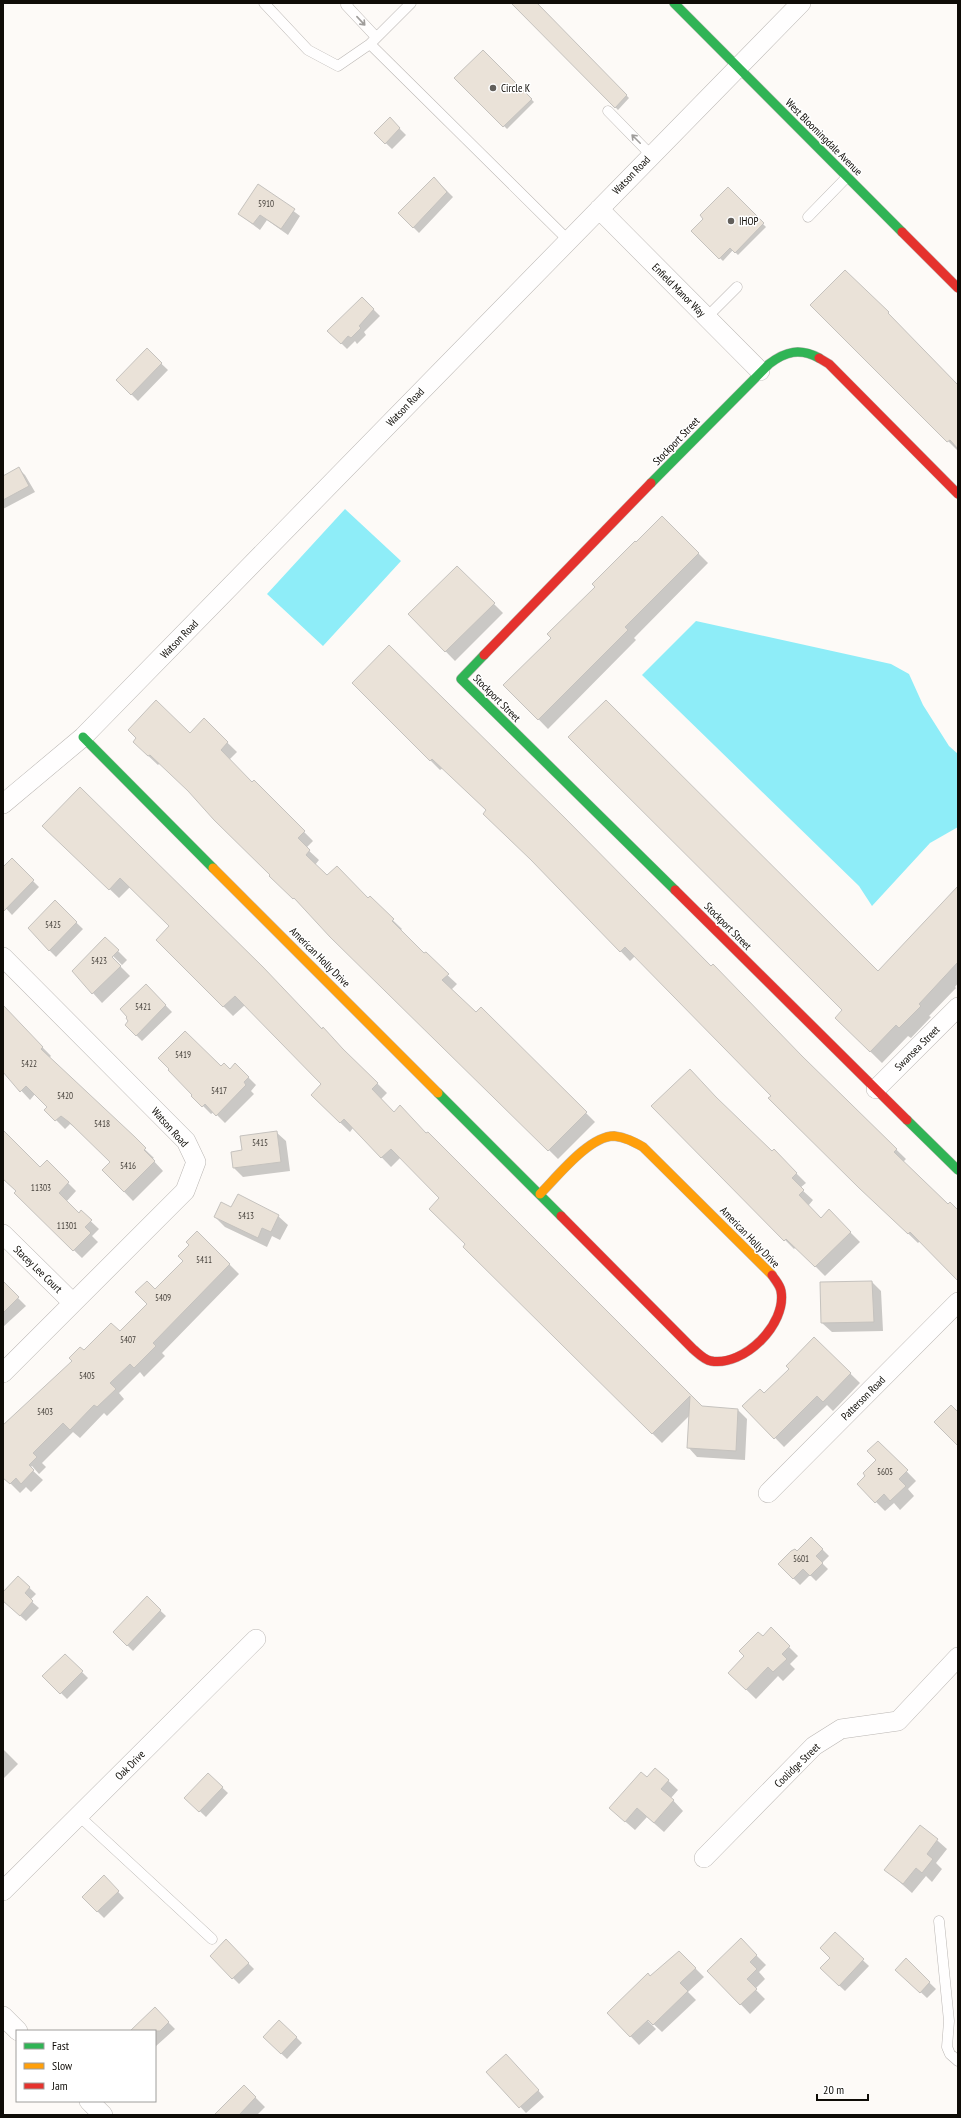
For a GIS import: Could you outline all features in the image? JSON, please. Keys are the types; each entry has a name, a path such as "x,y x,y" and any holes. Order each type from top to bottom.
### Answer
{"street":[{"name":"West Bloomingdale Avenue","path":"674,3 737,68 958,288"},
{"name":"Watson Road","path":"3,804 83,737 801,3"},
{"name":"Enfield Manor Way","path":"598,209 760,371"},
{"name":"Stockport Street","path":"958,494 829,364 808,352 796,350 784,353 760,371 461,679 958,1170"},
{"name":"American Holly Drive","path":"83,737 693,1348 710,1361 733,1360 748,1351 775,1324 780,1308 780,1290 771,1274 643,1147 628,1138 613,1135 598,1140 589,1146 540,1194"},
{"name":"Watson Road","path":"3,958 186,1141 196,1162 185,1191 3,1373"},
{"name":"Swansea Street","path":"876,1089 958,1007"},
{"name":"Stacey Lee Court","path":"3,1234 73,1303"},
{"name":"Patterson Road","path":"768,1493 958,1302"},
{"name":"Oak Drive","path":"3,1891 256,1639"},
{"name":"Coolidge Street","path":"704,1858 814,1746 841,1729 898,1721 958,1657"},
{"path":"3,2016 17,2030"},
{"path":"90,2102 103,2115"}],"lane":[{"path":"264,3 308,50 338,66 373,41 411,3"},
{"path":"347,4 373,41 568,240"},
{"path":"608,111 652,155"},
{"path":"808,216 847,178"},
{"path":"707,317 737,287"},
{"path":"79,1816 212,1939"},
{"path":"939,1921 949,2021 947,2047 950,2054 958,2061"}],"water":[{"path":"345,509 401,561 323,646 267,594"},
{"path":"696,621 891,664 909,674 923,705 949,746 958,754 958,827 930,843 872,906 859,886 642,675"}],"building":[{"path":"511,3 537,3 627,95 615,108"},
{"name":"Circle K","path":"483,50 532,99 503,127 454,78"},
{"path":"390,117 400,128 385,144 374,133"},
{"path":"434,177 447,192 413,228 398,213"},
{"path":"258,184 295,209 281,229 260,215 253,224 238,214"},
{"name":"IHOP","path":"728,187 764,223 735,253 730,248 719,259 691,231 703,219 700,215"},
{"path":"845,270 889,312 888,313 958,385 958,449 950,440 947,442 810,305"},
{"path":"362,297 374,309 359,326 361,328 351,338 348,336 341,344 327,331"},
{"path":"147,348 162,363 131,395 116,380"},
{"path":"19,467 29,486 3,500 3,476"},
{"path":"662,516 699,553 625,627 628,630 538,720 503,685 551,638 547,634 595,587 592,584"},
{"path":"457,566 495,603 445,652 408,614"},
{"path":"389,645 564,817 711,966 713,964 802,1056 897,1149 894,1152 948,1204 950,1202 958,1210 958,1281 910,1232 908,1234 859,1188 768,1098 771,1096 625,947 620,952 531,860 483,814 486,810 432,759 430,761 352,683"},
{"path":"156,700 190,733 204,718 228,742 221,750 252,782 254,780 305,831 298,838 310,850 306,855 327,875 337,866 368,898 370,896 394,919 392,921 424,953 426,952 449,974 442,980 476,1012 481,1007 587,1112 548,1151 330,937 294,898 293,899 269,876 270,875 214,820 188,791 150,755 148,756 133,742 136,738 128,730"},
{"path":"606,700 878,971 958,886 958,962 919,1004 921,1006 899,1028 896,1025 870,1052 835,1018 842,1010 568,737"},
{"path":"80,787 263,967 322,1029 323,1027 378,1083 372,1089 394,1112 400,1105 426,1133 428,1132 702,1406 738,1409 736,1451 687,1448 690,1396 652,1434 463,1247 465,1244 429,1209 439,1198 391,1149 381,1158 344,1119 340,1123 311,1095 321,1084 235,996 223,1007 156,940 169,926 120,878 109,890 42,826"},
{"path":"12,858 34,880 3,912 3,867"},
{"path":"55,900 77,922 49,951 28,928"},
{"path":"105,937 119,950 112,957 121,966 92,994 72,971"},
{"path":"146,984 166,1005 136,1036 125,1025 128,1021 126,1018 127,1017 120,1009"},
{"path":"3,1005 43,1047 41,1049 135,1137 146,1148 144,1150 155,1161 124,1192 102,1170 110,1162 61,1116 55,1121 44,1110 47,1107 26,1086 20,1092 3,1072"},
{"path":"185,1031 221,1066 224,1063 230,1069 235,1063 249,1077 244,1082 246,1085 216,1116 205,1104 202,1107 191,1096 192,1095 158,1058"},
{"path":"690,1069 716,1097 772,1151 774,1149 797,1173 792,1178 804,1190 799,1195 821,1218 829,1209 851,1232 815,1267 786,1239 784,1241 651,1106"},
{"path":"3,1130 40,1167 47,1160 69,1182 59,1193 79,1213 81,1210 92,1220 85,1227 91,1233 73,1251 14,1193 16,1191 3,1179"},
{"path":"277,1131 281,1162 233,1168 231,1152 242,1150 240,1136"},
{"path":"238,1194 279,1215 271,1232 262,1228 258,1238 214,1217 221,1202 231,1207"},
{"path":"197,1231 230,1264 153,1343 156,1346 134,1368 130,1364 110,1383 116,1389 97,1407 94,1405 70,1430 63,1423 33,1453 37,1457 29,1465 34,1470 21,1484 16,1478 10,1484 3,1478 3,1425 72,1361 69,1358 80,1347 84,1350 111,1323 120,1331 147,1304 135,1292 147,1281 155,1289 183,1261 178,1256 189,1245 186,1242"},
{"path":"3,1281 19,1297 3,1313"},
{"path":"872,1281 874,1322 821,1323 820,1282"},
{"path":"814,1337 851,1373 823,1402 817,1396 774,1439 742,1406 760,1389 764,1393 789,1369 786,1366"},
{"path":"951,1405 958,1412 958,1446 934,1422"},
{"path":"878,1441 908,1470 899,1479 906,1486 890,1501 884,1494 875,1503 857,1484 865,1476 863,1473 876,1460 867,1451"},
{"path":"811,1537 823,1549 816,1556 823,1563 810,1576 803,1569 793,1579 778,1564 791,1551 795,1549 797,1551"},
{"path":"18,1576 30,1587 25,1593 33,1601 20,1616 3,1601 3,1592"},
{"path":"147,1596 161,1610 127,1646 113,1632"},
{"path":"771,1627 790,1646 782,1654 787,1659 773,1672 768,1667 746,1690 728,1673 744,1656 739,1651 758,1632 763,1636"},
{"path":"65,1654 83,1671 60,1694 42,1676"},
{"path":"655,1768 669,1780 661,1789 674,1800 654,1823 637,1808 625,1822 609,1808 641,1772 647,1777"},
{"path":"208,1773 223,1787 199,1812 184,1798"},
{"path":"920,1825 938,1839 927,1854 933,1859 922,1873 916,1868 903,1884 884,1870"},
{"path":"104,1875 119,1891 97,1912 82,1897"},
{"path":"835,1932 864,1959 839,1986 820,1968 830,1958 820,1948"},
{"path":"741,1938 757,1955 750,1962 757,1969 747,1979 757,1989 740,2005 707,1971"},
{"path":"226,1939 249,1963 232,1979 210,1956"},
{"path":"679,1951 696,1968 680,1983 688,1991 653,2025 648,2020 630,2037 607,2013 648,1973 650,1976"},
{"path":"906,1958 930,1982 920,1993 895,1970"},
{"path":"155,2007 169,2022 160,2031 131,2030"},
{"path":"279,2020 297,2037 281,2054 263,2037"},
{"path":"506,2054 539,2090 519,2108 486,2072"},
{"path":"244,2085 256,2097 239,2115 214,2115"}],"traffic: fast":[{"path":"674,3 902,232"},
{"path":"651,483 769,364 781,356 793,352 806,353 819,358"},
{"path":"484,655 461,679 675,890"},
{"path":"83,737 213,868"},
{"path":"438,1093 561,1216"},
{"path":"907,1120 958,1170"}],"traffic: slow":[{"path":"213,868 438,1093"},
{"path":"540,1194 564,1168 594,1143 604,1138 614,1136 626,1139 643,1147 772,1275"}],"traffic: jam":[{"path":"902,232 958,288"},
{"path":"819,358 829,364 958,494"},
{"path":"484,655 651,483"},
{"path":"675,890 907,1120"},
{"path":"561,1216 693,1349 704,1358 711,1361 724,1361 737,1357 761,1341 770,1329 777,1317 781,1304 781,1291 772,1275"}],"place":[{"name":"Circle K","path":"493,88"},
{"name":"IHOP","path":"731,221"}]}
